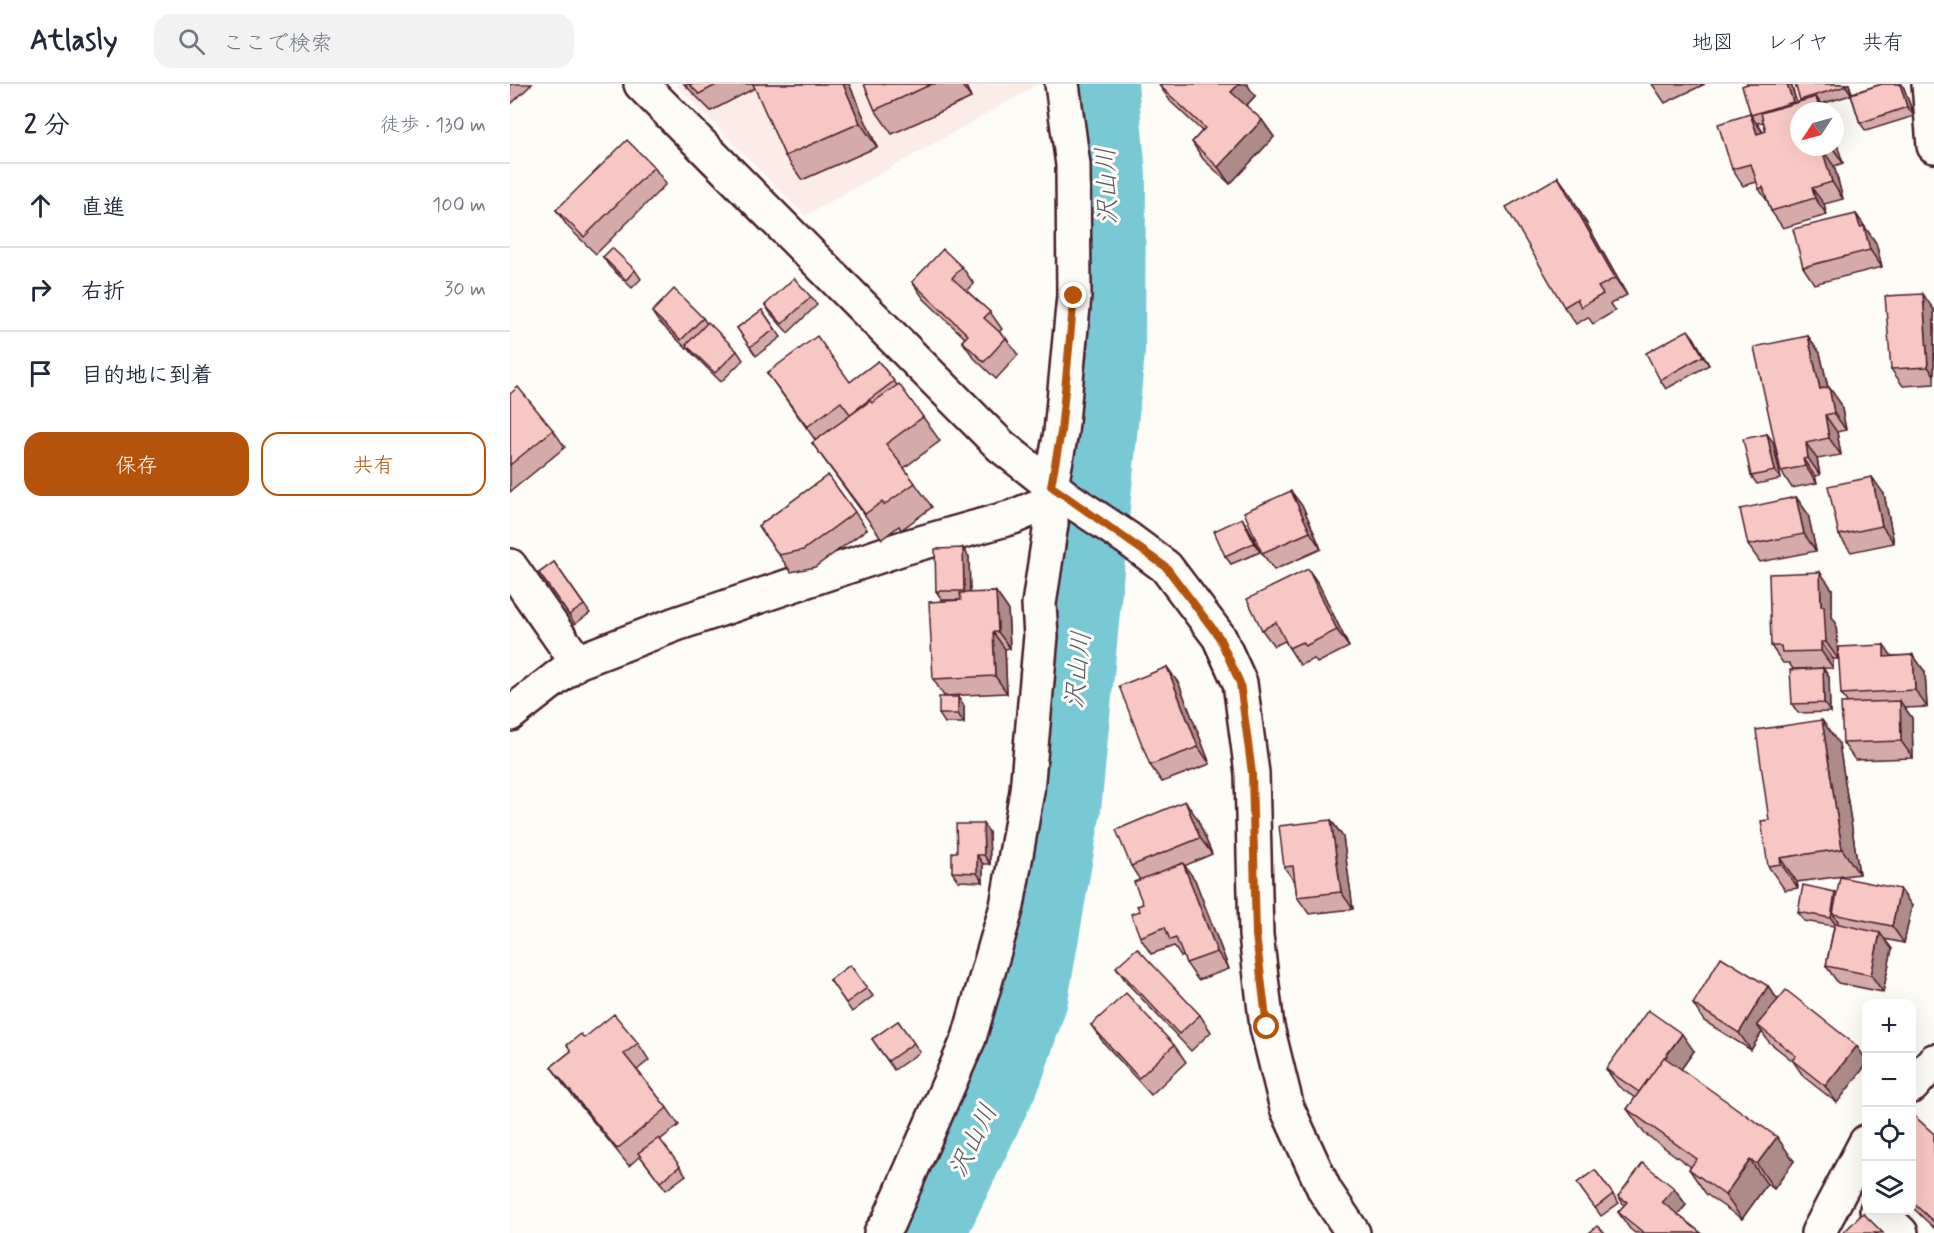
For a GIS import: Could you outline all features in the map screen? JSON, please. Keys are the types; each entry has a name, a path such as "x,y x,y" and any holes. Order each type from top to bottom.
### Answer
{"street":[{"path":"640,84 1001,446 1056,495 1127,538 1166,567 1219,637 1240,683 1252,773 1256,935 1267,1027 1287,1108 1325,1191 1353,1233"},
{"path":"881,1233 888,1223 969,1038 1007,906 1027,791 1041,636 1039,604 1056,495 1074,296 1073,165 1062,84"},
{"path":"1929,84 1934,146"},
{"path":"510,714 577,662 676,624 903,548 1013,517 1056,495"},
{"path":"510,566 577,662"},
{"path":"1916,1081 1934,1061"},
{"path":"1818,1233 1856,1191 1862,1161"},
{"path":"1882,1215 1901,1233"}],"shaded area":[{"path":"675,84 1039,84 805,216"}],"building":[{"path":"689,84 718,84 699,94"},
{"path":"753,84 843,84 860,123 785,156"},
{"path":"864,84 932,84 875,110"},
{"path":"1160,84 1239,84 1231,92 1262,120 1218,167 1192,142 1205,128"},
{"path":"1787,84 1793,102 1751,115 1742,86"},
{"path":"1795,84 1845,84 1846,86 1800,100"},
{"path":"1882,84 1900,84 1907,107 1860,123 1851,94"},
{"path":"1816,97 1817,102 1799,102"},
{"path":"1790,105 1790,156 1824,156 1832,182 1812,188 1815,198 1771,211 1763,187 1759,189 1751,164 1732,169 1718,124 1750,114 1757,134 1766,131 1761,113"},
{"path":"627,140 654,167 584,237 556,210"},
{"path":"1558,177 1615,278 1598,287 1603,294 1581,307 1577,299 1564,307 1506,207"},
{"path":"1856,214 1860,227 1864,226 1870,250 1803,267 1793,229"},
{"path":"612,248 635,270 626,280 603,257"},
{"path":"943,249 962,267 952,278 990,312 984,318 1006,338 984,362 962,341 968,335 912,282"},
{"path":"794,278 811,297 782,324 765,305"},
{"path":"674,289 703,318 681,340 652,312"},
{"path":"1923,294 1928,367 1891,369 1885,296"},
{"path":"762,310 775,329 750,347 737,328"},
{"path":"708,322 737,351 715,373 686,345"},
{"path":"1688,330 1703,356 1660,380 1646,353"},
{"path":"817,336 850,382 878,361 894,381 850,414 841,402 807,427 767,373"},
{"path":"1808,336 1820,389 1829,387 1834,413 1825,415 1829,438 1806,443 1808,458 1803,459 1805,466 1781,471 1754,347"},
{"path":"899,384 923,417 886,444 915,483 884,505 882,502 865,514 812,443 870,401 872,403"},
{"path":"518,387 553,430 510,465 510,394"},
{"path":"1767,434 1775,471 1751,476 1743,439"},
{"path":"828,475 855,512 803,550 779,555 758,526"},
{"path":"1872,477 1882,526 1839,535 1828,486"},
{"path":"1291,491 1310,532 1262,553 1244,512"},
{"path":"1796,497 1804,534 1748,545 1740,509"},
{"path":"1242,518 1254,543 1225,556 1214,531"},
{"path":"963,548 964,591 936,591 935,549"},
{"path":"554,562 584,605 569,615 539,573"},
{"path":"1308,569 1337,630 1305,646 1302,642 1289,648 1276,622 1262,630 1247,599"},
{"path":"1820,572 1821,606 1824,606 1826,642 1821,642 1821,651 1782,652 1781,646 1771,646 1769,574"},
{"path":"996,592 998,632 993,632 995,676 933,679 929,602 961,600 960,593"},
{"path":"1884,645 1884,657 1913,655 1915,690 1841,694 1838,647"},
{"path":"1167,667 1198,747 1150,765 1119,686"},
{"path":"1823,668 1824,703 1792,704 1790,670"},
{"path":"939,697 958,697 958,714 939,714"},
{"path":"1900,701 1901,741 1843,743 1841,703"},
{"path":"1822,720 1842,849 1780,858 1781,864 1768,866 1761,821 1769,820 1756,730"},
{"path":"1185,801 1200,838 1131,866 1116,830"},
{"path":"1331,820 1341,892 1297,897 1293,866 1284,867 1279,826"},
{"path":"956,824 983,824 984,855 977,855 977,873 952,872 952,852 957,852"},
{"path":"1183,863 1217,952 1186,963 1176,938 1170,940 1165,927 1140,937 1131,914 1140,911 1137,906 1143,904 1134,882"},
{"path":"1840,877 1900,889 1892,926 1833,914"},
{"path":"1803,885 1835,892 1831,918 1798,912"},
{"path":"1835,923 1880,933 1871,975 1826,966"},
{"path":"1137,948 1200,1015 1179,1034 1116,967"},
{"path":"1721,957 1768,986 1739,1033 1693,1004"},
{"path":"850,965 867,988 846,1003 830,980"},
{"path":"1786,990 1857,1046 1825,1086 1792,1060 1796,1056 1757,1025"},
{"path":"1126,993 1174,1045 1139,1078 1091,1025"},
{"path":"1648,1010 1682,1034 1639,1092 1606,1069"},
{"path":"614,1014 638,1043 624,1054 667,1108 617,1149 551,1067 571,1051 567,1045 581,1034 584,1038"},
{"path":"898,1021 914,1043 888,1061 872,1039"},
{"path":"1664,1057 1777,1137 1757,1164 1750,1160 1725,1195 1689,1169 1697,1159 1627,1109"},
{"path":"1916,1118 1934,1134 1934,1222 1916,1206"},
{"path":"659,1138 680,1166 660,1182 638,1153"},
{"path":"1643,1163 1674,1188 1662,1202 1701,1233 1644,1233 1618,1212 1627,1202 1618,1196"},
{"path":"1595,1170 1613,1194 1595,1208 1577,1183"},
{"path":"1862,1214 1883,1233 1843,1233"},
{"path":"1597,1226 1605,1233 1589,1233"}],"waterway":[{"name":"沢山川","path":"929,1233 1007,1072 1032,998 1065,809 1109,351 1110,176 1102,84"}],"route":[{"path":"1074,296 1061,432 1051,486 1166,567 1219,637 1240,683 1252,773 1256,935 1267,1027"}]}
